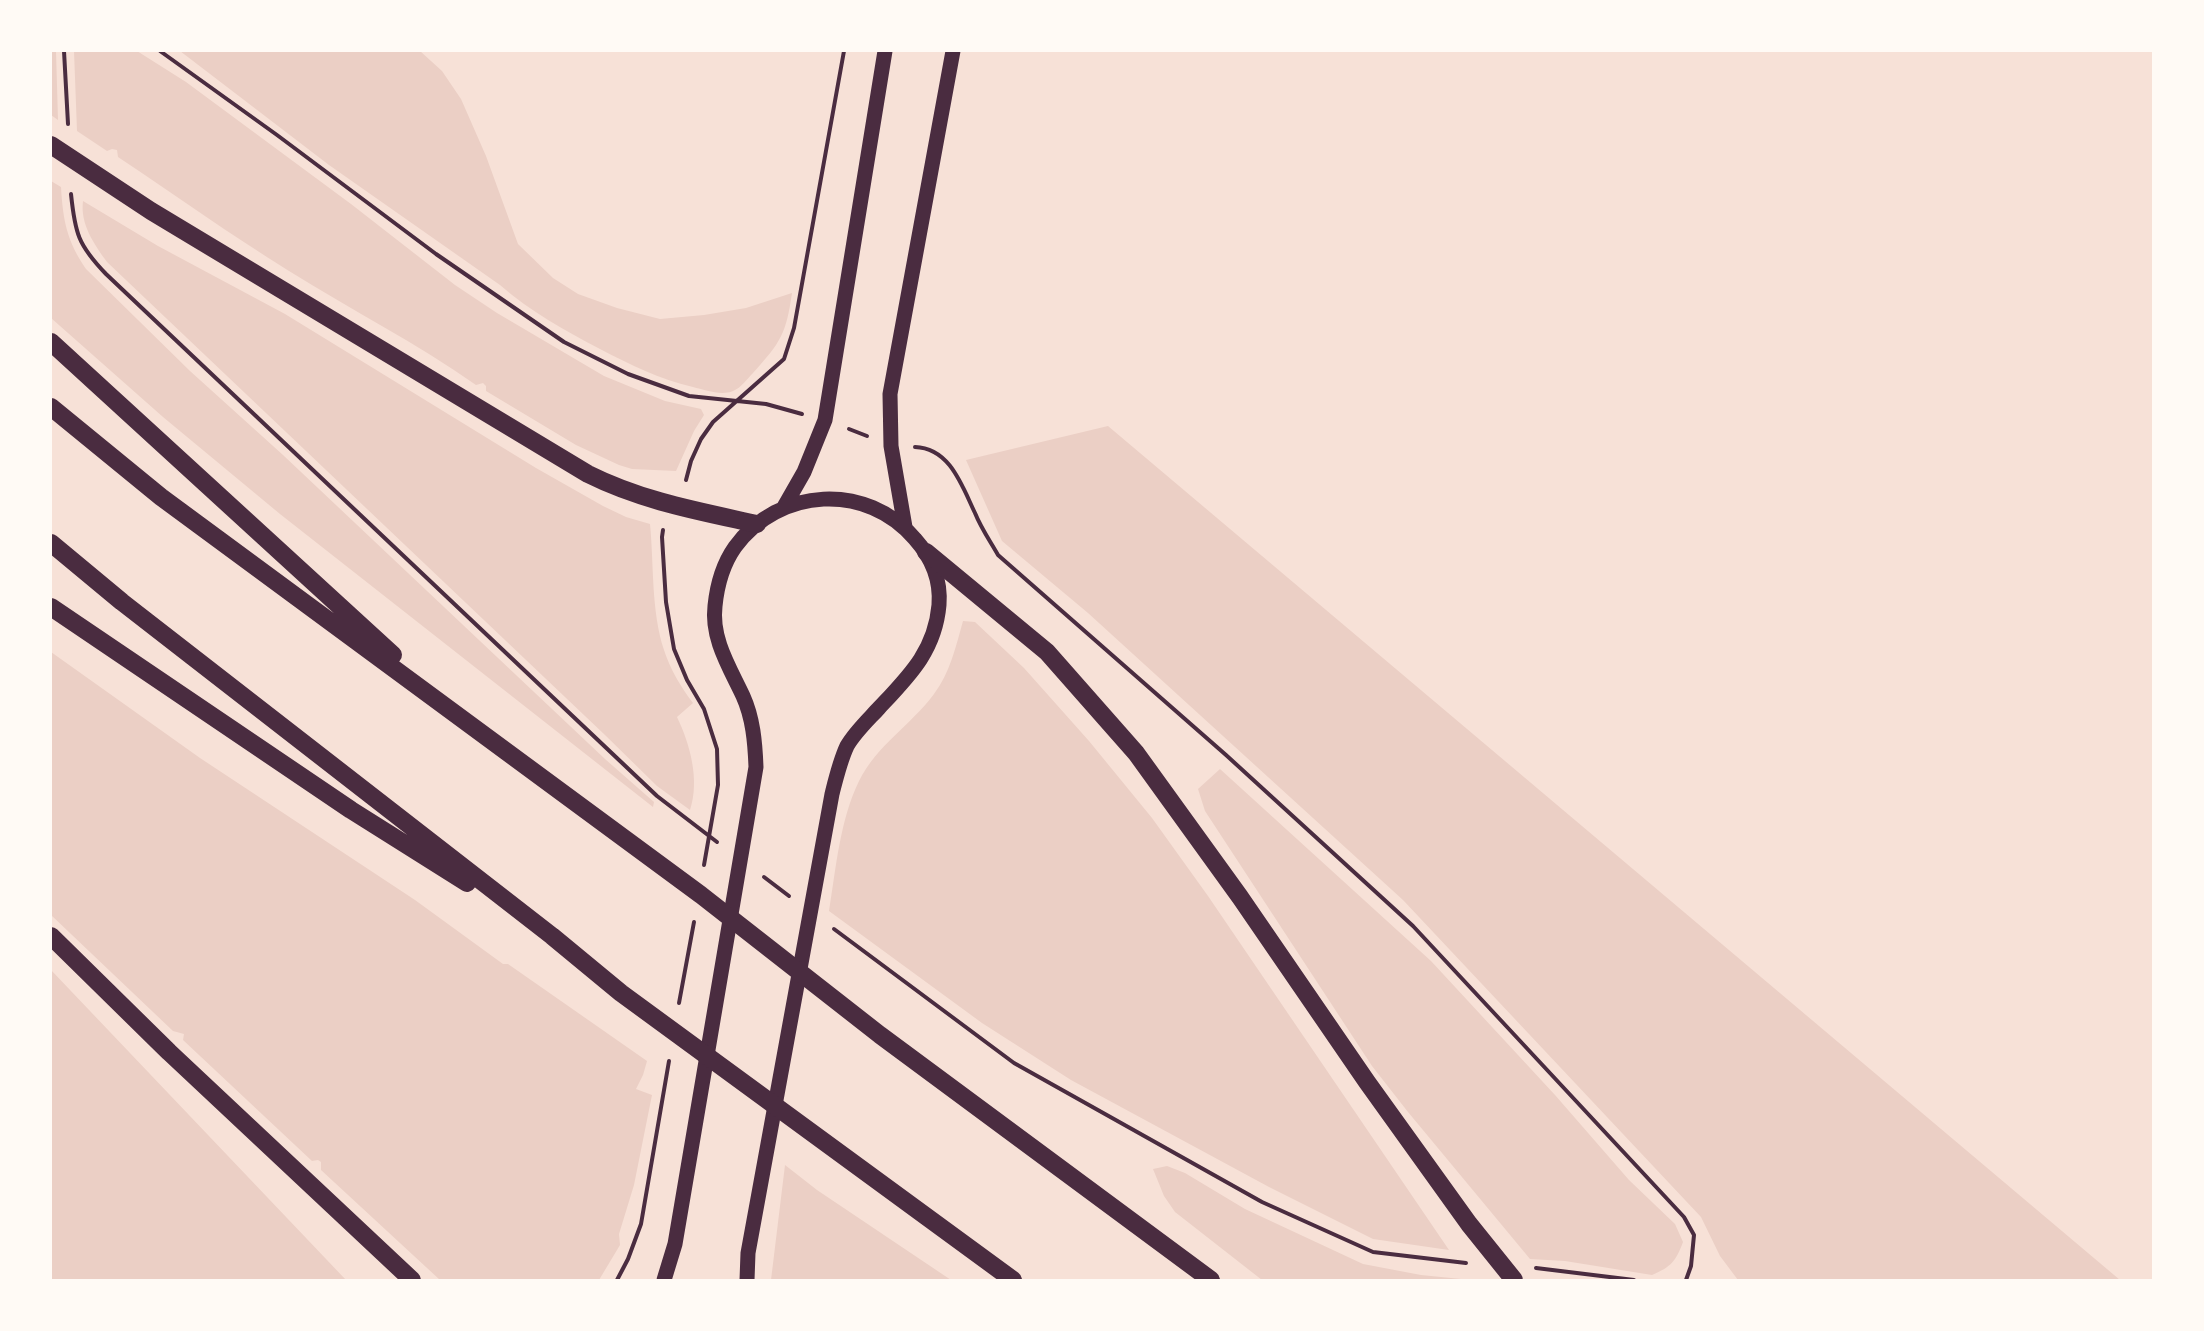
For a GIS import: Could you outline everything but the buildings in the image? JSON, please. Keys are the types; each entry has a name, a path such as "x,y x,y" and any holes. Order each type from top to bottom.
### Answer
{"highway":[{"path":"51,145 151,210 588,474 615,488 642,498 756,524"},
{"path":"51,342 462,719"},
{"path":"51,407 161,497 646,854 880,1035 1211,1280"},
{"path":"51,543 122,602 552,936 621,993 1013,1280"},
{"path":"926,552 1047,652 1136,753 1469,1224 1514,1280"},
{"path":"51,607 351,810 552,936"},
{"path":"51,936 169,1052 412,1280"}],"main road":[{"path":"784,507 804,472 825,420 885,51"},
{"path":"905,527 891,446 890,394 953,51"},
{"path":"664,1280 675,1244 756,766 755,737 744,697 718,641 714,609 720,577 735,548 756,524 784,507 815,499 847,500 878,509 905,527 926,552 938,577 939,603 936,630 924,656 862,725 847,746 832,794 748,1253 747,1280"}],"path":[{"path":"64,51 68,124"},
{"path":"686,484 698,446 713,422 784,359 794,328 844,51"},
{"path":"71,194 76,233 86,251 100,268 657,796 723,847"},
{"path":"761,875 798,902"},
{"path":"826,923 1014,1063 1262,1202 1373,1252 1467,1263"},
{"path":"1534,1267 1634,1280"}],"shaded area":[{"path":"51,51 56,51 58,120 51,115"},
{"path":"74,51 137,51 186,82 351,204 455,285 497,313 604,376 665,401 701,409 704,415 676,471 632,469 576,445 486,391 483,383 476,385 431,355 289,271 118,157 117,150 107,151 77,131"},
{"path":"180,51 420,51 442,71 461,99 486,156 518,244 553,278 578,294 617,308 660,319 746,308 792,293 781,337 744,383 736,390 723,393 681,384 634,366 574,335 524,304 329,165"},
{"path":"51,181 61,187 67,230 74,249 86,269 190,371 283,455 605,759 654,802 653,807 280,514 163,417 51,318"},
{"path":"83,201 158,246 285,314 536,468 603,506 626,517 650,524 655,603 660,635 666,657 693,703 677,717 686,739 694,775 690,810 657,786 107,262 86,226"},
{"path":"1108,426 2120,1280 1738,1280 1720,1256 1701,1217 1403,900 1088,613 1002,541 966,460"},
{"path":"963,621 975,622 1024,668 1089,741 1152,818 1208,896 1449,1250 1373,1239 1269,1187 1071,1080 982,1023 829,911 843,828 859,781 875,757 940,686 952,659"},
{"path":"51,652 200,758 415,900 503,964 508,964 647,1061 636,1089 652,1095 634,1185 619,1234 620,1245 599,1280 440,1280 321,1170 321,1162 312,1161 183,1040 184,1034 173,1031 51,915"},
{"path":"1220,769 1431,961 1555,1095 1629,1180 1675,1224 1683,1242 1675,1259 1668,1266 1652,1275 1565,1261 1530,1259 1372,1066 1205,811 1198,789"},
{"path":"51,970 346,1280 51,1280"},
{"path":"785,1165 817,1190 951,1280 771,1280"},
{"path":"1167,1166 1185,1173 1245,1209 1363,1264 1421,1275 1471,1280 1262,1280 1175,1212 1164,1196 1153,1169"}]}
